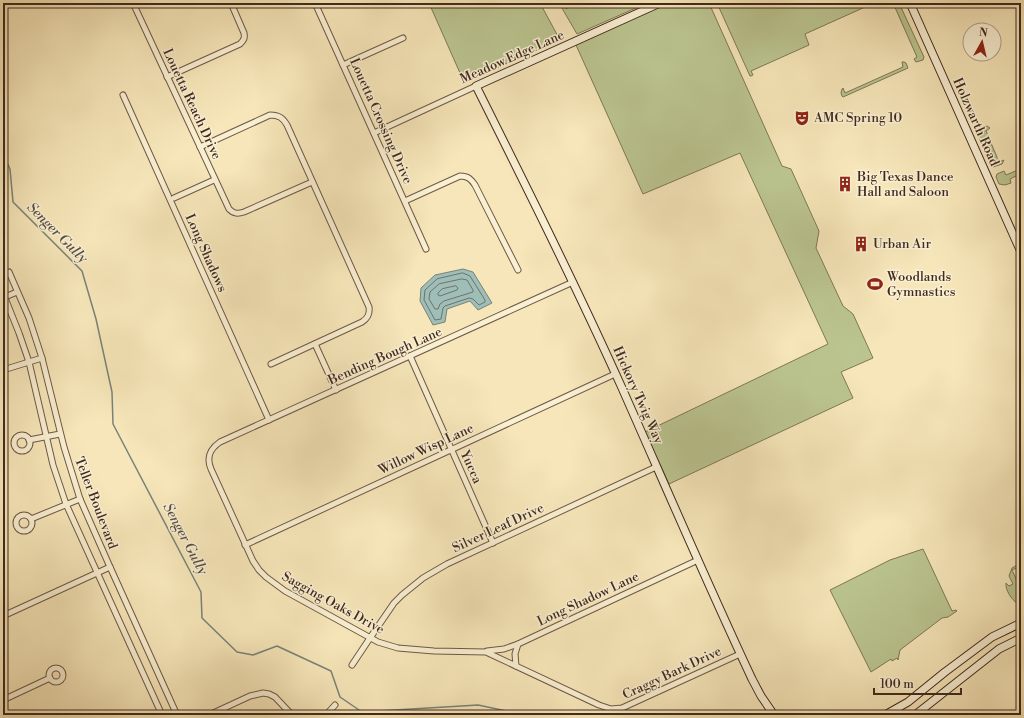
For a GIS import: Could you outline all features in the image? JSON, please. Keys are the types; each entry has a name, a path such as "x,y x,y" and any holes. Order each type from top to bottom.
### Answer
{"street":[{"name":"Louetta Reach Drive","path":"133,3 214,180 227,206 233,213 237,214 244,212 312,182"},
{"path":"167,77 240,44 244,40 244,33 231,3"},
{"name":"Louetta Crossing Drive","path":"315,3 426,249"},
{"name":"Meadow Edge Lane","path":"374,133 660,3"},
{"name":"Holzwarth Road","path":"910,3 1021,252"},
{"path":"343,65 403,38"},
{"name":"Hickory Twig Way","path":"476,86 573,282 616,374 740,654 760,696 774,715"},
{"name":"Long Shadows","path":"123,95 269,420"},
{"path":"200,147 270,115 278,116 285,122 367,302 369,311 368,317 362,322 272,364"},
{"path":"405,201 460,176 465,176 472,180 518,270"},
{"path":"174,198 214,180"},
{"name":"Teller Boulevard","path":"8,272 29,318 42,358 60,434 80,499 177,715"},
{"name":"Bending Bough Lane","path":"209,454 220,442 573,282"},
{"name":"Teller Boulevard","path":"17,292 4,295 29,362 46,437 66,504 162,715"},
{"path":"315,344 336,390"},
{"name":"Yucca","path":"410,356 493,543"},
{"path":"3,370 42,358"},
{"name":"Willow Wisp Lane","path":"245,545 616,374"},
{"path":"29,440 60,434"},
{"name":"Sagging Oaks Drive","path":"209,454 211,469 253,561 259,570 285,591 370,638 388,646 434,651 486,652 599,706 611,709"},
{"name":"Silver Leaf Drive","path":"352,666 394,603 419,581 447,564 656,467"},
{"path":"31,519 80,499"},
{"name":"Long Shadow Lane","path":"486,652 504,649 518,644 698,560"},
{"path":"3,616 110,567"},
{"path":"885,715 908,702 992,637 1021,623"},
{"path":"992,637 999,649"},
{"path":"908,702 915,715 999,649 1021,638"},
{"path":"516,666 515,654 518,644"},
{"name":"Craggy Bark Drive","path":"611,709 622,708 740,654"},
{"path":"3,700 50,678"},
{"path":"209,715 250,696 263,693 275,697 292,715"},
{"path":"326,715 335,705"}],"green space":[{"path":"429,3 540,3 560,40 464,82"},
{"path":"559,3 566,3 566,9 576,3 647,3 577,34"},
{"path":"667,3 709,3 782,166 791,169 819,231 816,248 843,306 853,314 873,358 841,372 853,398 669,484 645,432 828,344 740,153 643,194 576,45"},
{"path":"717,3 874,3 805,34 809,45 751,71 753,75 750,76"},
{"path":"893,3 899,3 924,57 923,60 916,62 914,59 917,57"},
{"path":"902,62 906,63 908,68 843,97 842,96 841,93 843,88 845,93 903,67"},
{"path":"987,126 990,128 986,131 999,162 1004,160 1002,164 993,167 991,166 977,134 978,130"},
{"path":"1018,170 1020,174 1010,179 1011,183 1005,185 999,184 996,177 997,174 1004,171 1006,175"},
{"path":"923,549 952,611 957,611 948,617 942,618 900,650 898,660 897,658 892,661 891,659 871,672 830,590 890,560"},
{"path":"1021,563 1021,566 1012,570 1021,590 1021,601 1017,603 1009,594 1006,583 1009,586 1013,584 1009,576 1012,568"}],"water":[{"path":"463,269 473,272 492,303 478,310 470,301 447,309 445,322 433,325 420,301 421,288 435,275"}],"waterway":[{"name":"Senger Gully","path":"3,154 10,169 13,202 82,271 96,319 112,392 113,424 201,592 202,618 237,652 253,655 277,646 331,671 340,697 362,712 478,705 511,712 514,715"}],"place":[{"name":"AMC Spring 10","path":"802,118"},
{"name":"Big Texas Dance Hall and Saloon","path":"845,184"},
{"name":"Urban Air","path":"861,244"},
{"name":"Woodlands Gymnastics","path":"875,284"}]}
